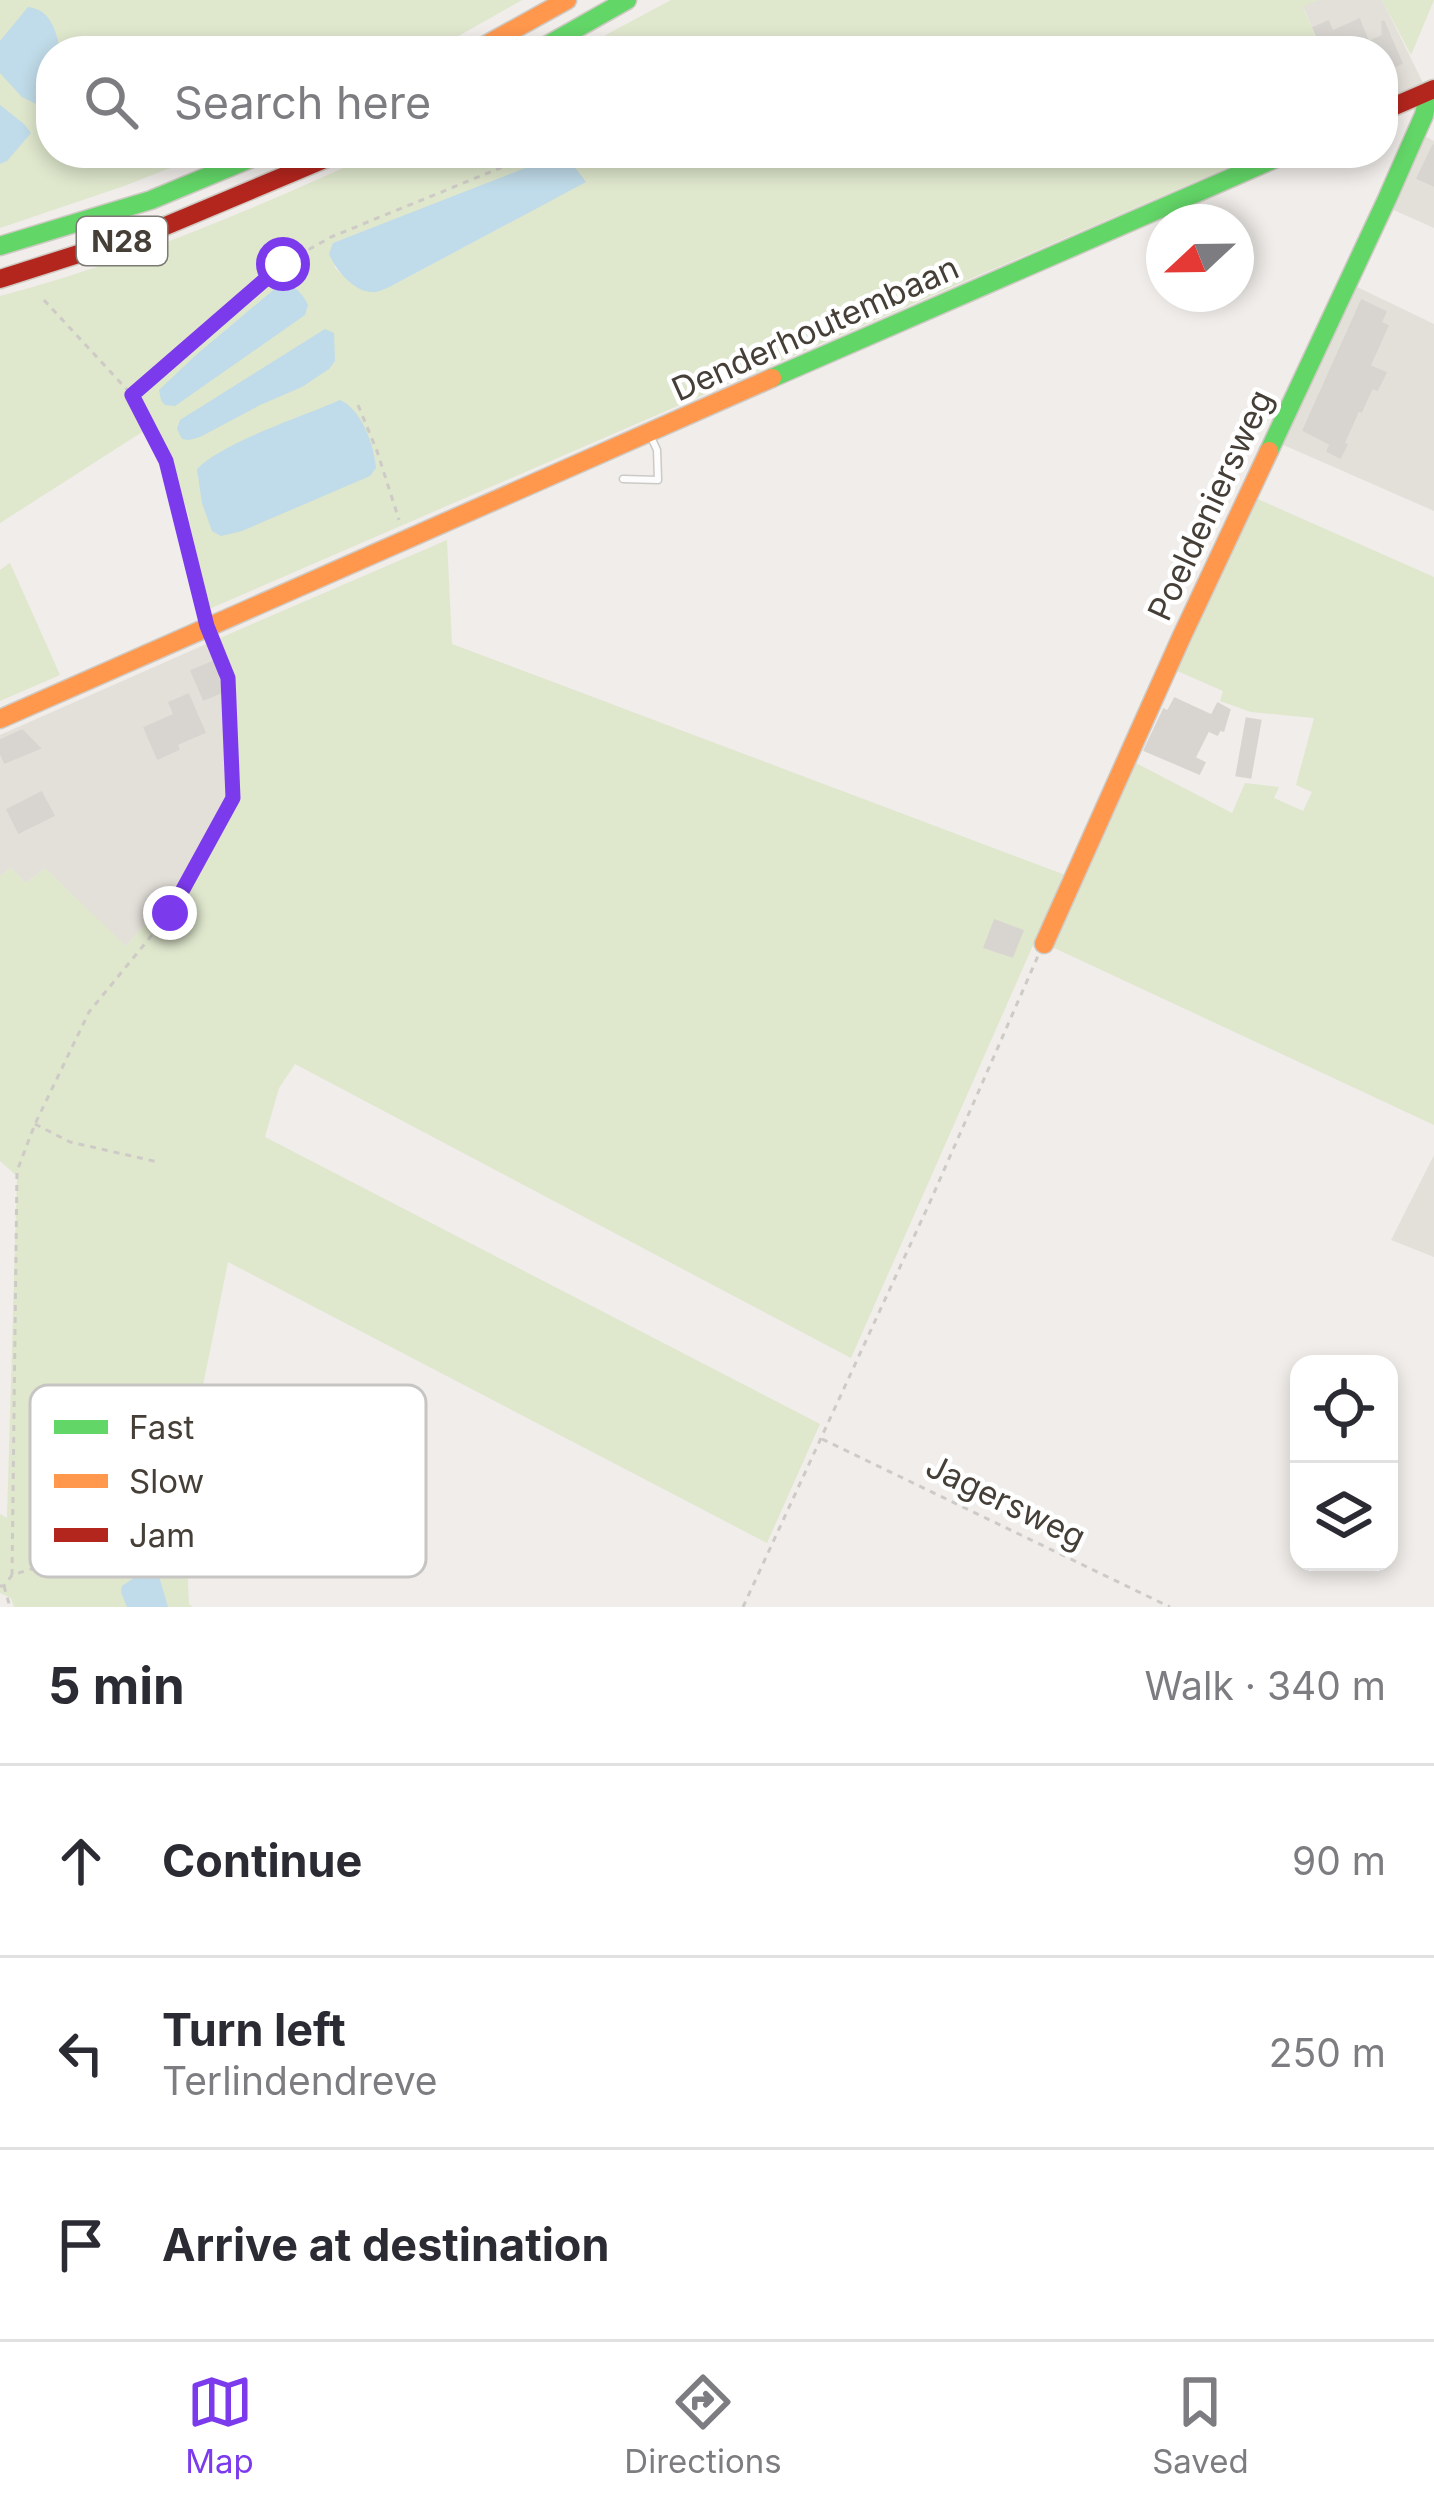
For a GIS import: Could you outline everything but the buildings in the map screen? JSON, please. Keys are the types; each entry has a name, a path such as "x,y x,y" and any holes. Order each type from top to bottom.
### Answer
{"main road":[{"path":"503,36 567,0"},
{"path":"563,36 627,0"},
{"path":"1398,105 1432,90"},
{"name":"Poeldeniersweg","path":"1044,944 1181,638 1388,199 1432,90"},
{"name":"N28","path":"0,246 151,200 229,168"},
{"name":"N28","path":"0,279 163,227 304,168"},
{"name":"Denderhoutembaan","path":"0,719 1254,168"}],"lane":[{"path":"623,479 658,480 657,451 650,434"}],"path":[{"path":"132,395 283,264 331,237 500,168"},
{"path":"12,1575 17,1171 89,1012 170,913 233,798 228,678 207,626 166,461 132,395 44,301"},
{"path":"358,405 407,538"},
{"path":"742,1607 1044,944"},
{"path":"35,1124 70,1142 158,1162"},
{"name":"Jagersweg","path":"821,1438 1170,1607"},
{"path":"10,1607 2,1586 12,1575 30,1570"}],"shaded area":[{"path":"1318,0 1382,0 1423,83 1398,94 1398,36 1316,36 1303,6"},
{"path":"1424,136 1434,141 1434,228 1389,208"},
{"path":"1353,285 1434,324 1434,511 1279,443"},
{"path":"220,638 237,691 238,744 227,796 205,853 125,947 45,868 26,883 11,868 0,876 0,735"},
{"path":"1434,1155 1434,1257 1391,1240"}],"green space":[{"path":"0,0 522,0 458,36 36,36 36,168 170,168 0,228"},
{"path":"671,0 1318,0 1303,7 1316,36 604,36"},
{"path":"1382,0 1434,0 1411,55"},
{"path":"342,168 1226,168 209,609 187,510 172,466 150,427 0,523 0,296 144,251","holes":["520,172 585,182 376,290 350,281 335,268 333,243"]},
{"path":"1253,497 1434,577 1434,1125 1050,946 1132,761 1232,813 1245,783 1279,787 1274,798 1303,811 1312,792 1296,785 1314,718 1251,712 1220,701 1223,691 1175,670"},
{"path":"447,540 452,644 1068,876 1045,918 851,1358 295,1064 279,1088 265,1137 820,1424 767,1543 228,1262 203,1385 30,1385 30,1577 188,1577 193,1607 14,1607 11,1598 0,1593 0,1514 7,1518 17,1176 0,1161 0,876 11,868 26,883 45,868 126,946 205,853 227,796 238,744 237,691 220,638"},
{"path":"10,563 60,675 0,701 0,570"}],"water":[{"path":"28,7 42,12 54,29 56,36 36,36 36,104 22,97 0,73 0,41"},
{"path":"0,105 31,133 0,164"},
{"path":"526,168 575,168 586,182 375,292 354,285 341,274 329,254 333,243"},
{"path":"284,281 306,301 305,315 175,406 165,405 159,390"},
{"path":"325,329 334,333 335,361 329,369 200,437 182,439 177,429 180,420"},
{"path":"340,400 355,412 370,439 376,468 370,476 242,531 221,536 212,531 197,469 244,440"},
{"path":"135,1577 159,1577 168,1607 127,1607 122,1586"}],"traffic: fast":[{"path":"563,36 627,0"},
{"path":"1269,451 1387,199 1424,115 1429,91"},
{"path":"0,246 151,200 228,168"},
{"path":"772,378 1254,168"}],"traffic: slow":[{"path":"502,36 567,0"},
{"path":"0,719 772,378"},
{"path":"1044,944 1269,451"}],"traffic: jam":[{"path":"1398,105 1434,89"},
{"path":"0,279 163,227 303,168"}],"route":[{"path":"170,913 233,798 228,678 207,626 166,461 132,395 283,264"}]}
